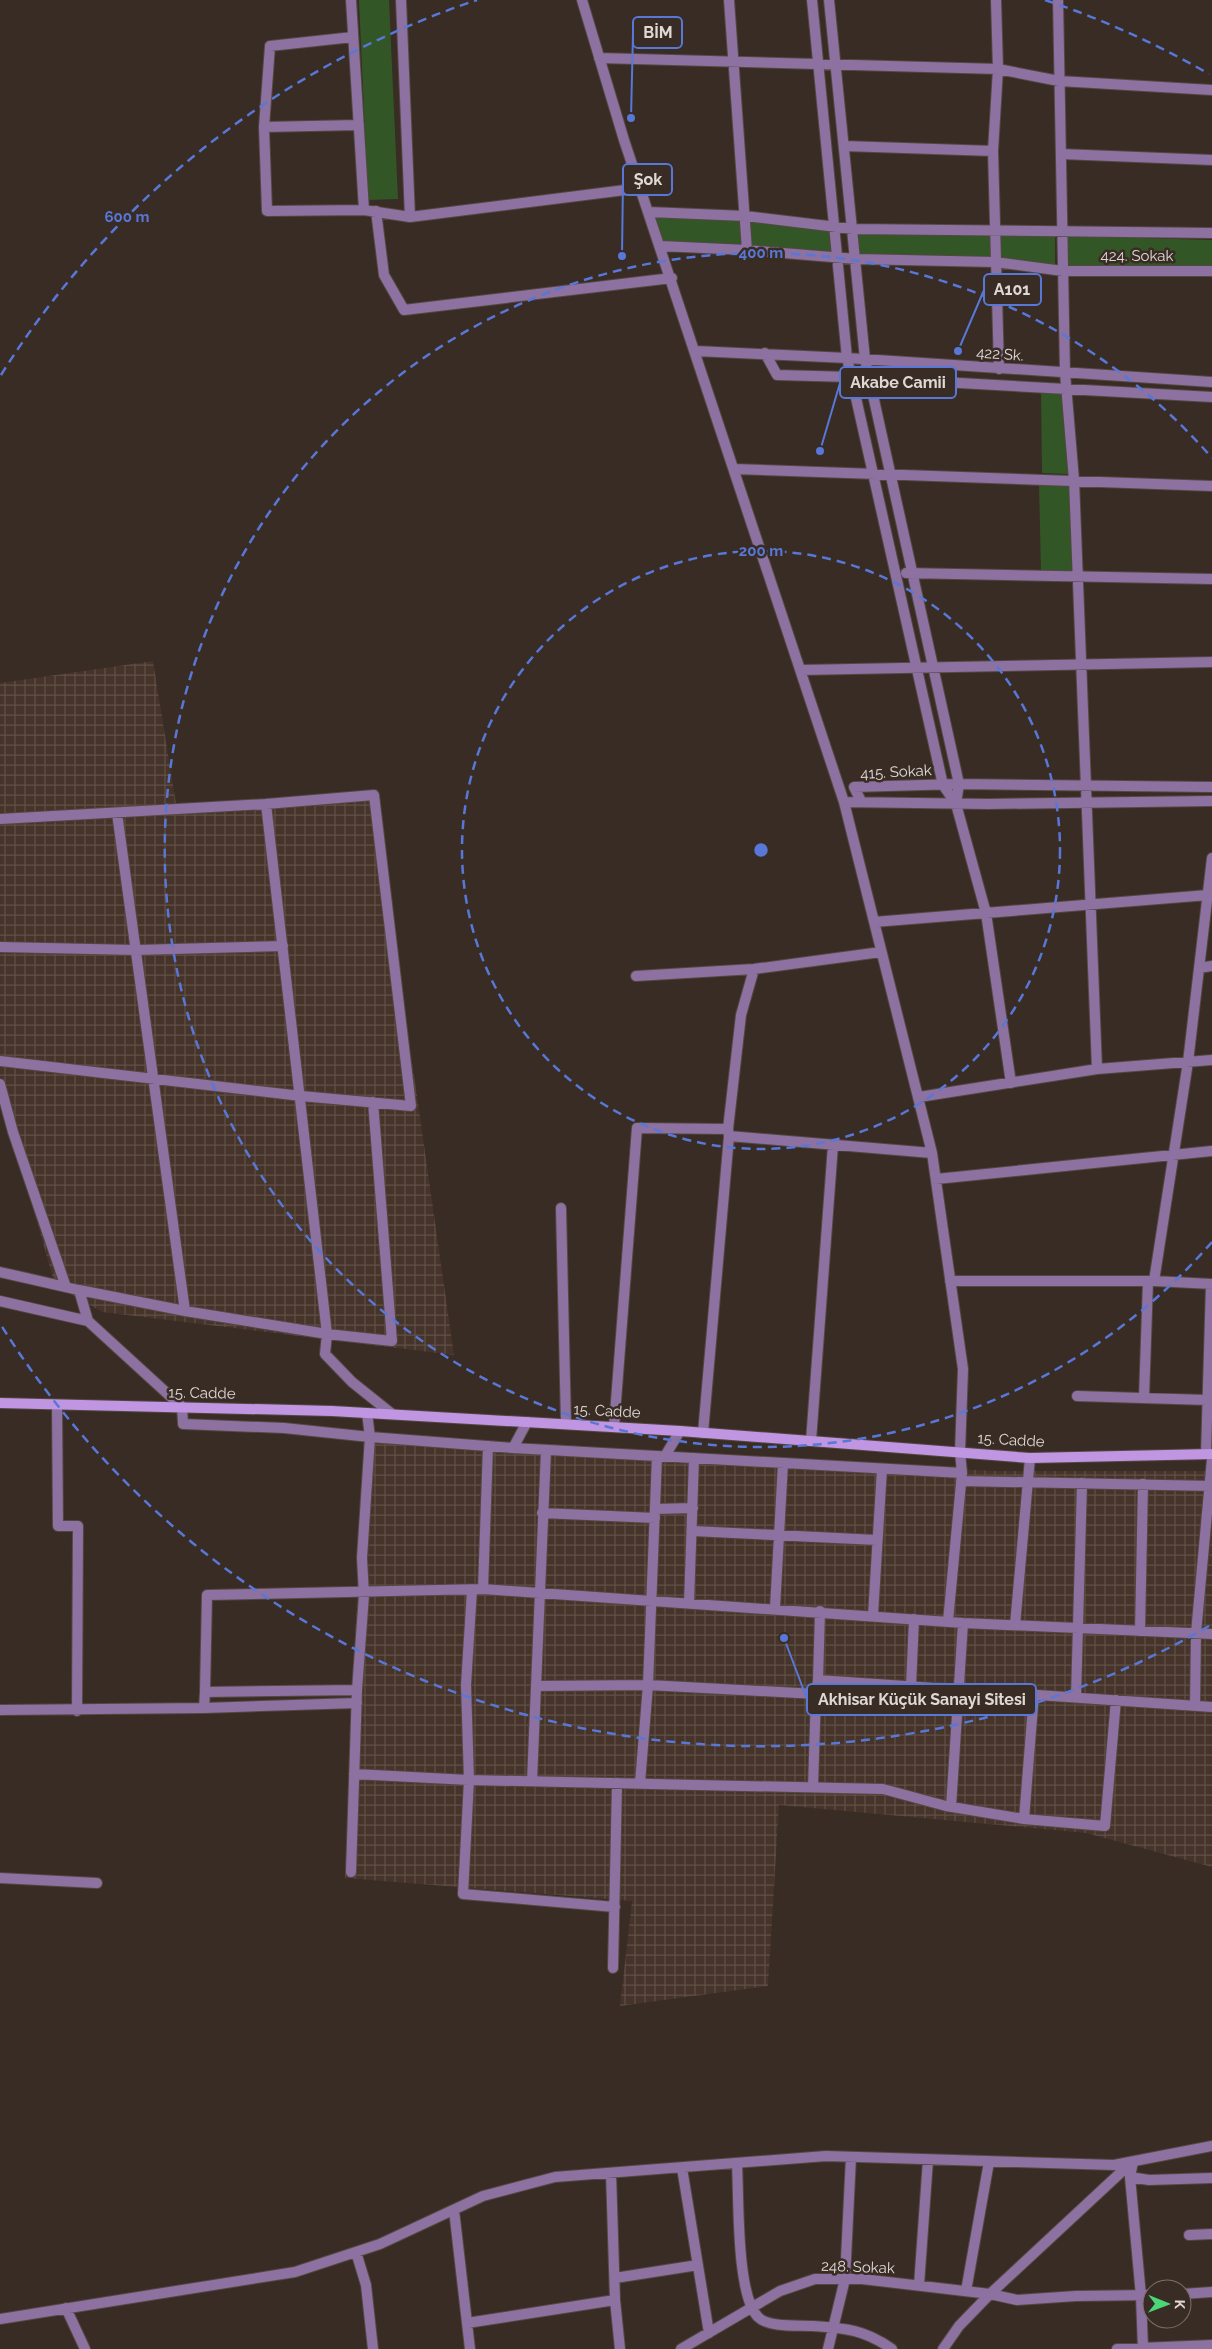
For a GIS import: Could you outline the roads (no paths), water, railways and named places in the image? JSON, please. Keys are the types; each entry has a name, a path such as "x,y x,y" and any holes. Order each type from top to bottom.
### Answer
{"main road":[{"name":"15. Cadde","path":"0,1403 392,1414 680,1431 1030,1458 1210,1456"}],"street":[{"path":"351,0 364,210"},
{"path":"401,0 410,217"},
{"path":"582,0 641,188 844,802 932,1153 963,1369 960,1452 962,1477 948,1622"},
{"path":"729,0 747,250"},
{"path":"812,0 847,358 943,785 956,804 986,913 1011,1083"},
{"path":"829,0 865,359 959,784 956,804"},
{"path":"996,0 998,69 993,151 999,369"},
{"path":"1058,0 1065,373 1068,390 1074,480 1076,576 1097,1069"},
{"path":"353,37 270,46 264,127 267,211 364,210 410,217 641,188"},
{"path":"599,58 998,69 1059,81 1212,90"},
{"path":"264,127 360,125"},
{"path":"844,146 993,151"},
{"path":"1061,154 1212,160"},
{"path":"376,211 384,275 404,310 672,278"},
{"path":"649,212 744,216 853,229 1212,233"},
{"name":"424. Sokak","path":"661,246 747,250 856,259 995,262 1063,271 1212,271"},
{"name":"422 Sk.","path":"696,351 865,359 1212,382"},
{"path":"765,353 777,375 851,377 1212,397"},
{"path":"734,469 1212,486"},
{"path":"896,573 1212,580"},
{"path":"801,670 1212,662"},
{"name":"415. Sokak","path":"1212,786 959,784 854,787 861,801 956,804 1212,801"},
{"path":"0,819 117,814 374,795 411,1106 301,1096 154,1077 0,1061"},
{"path":"844,802 861,801"},
{"path":"266,804 327,1334 325,1354 352,1382 392,1414"},
{"path":"117,814 185,1311"},
{"path":"1144,1398 1151,1281 1188,1062 1212,858"},
{"path":"874,922 1208,895"},
{"path":"0,947 136,950 283,946"},
{"path":"636,976 754,969 881,952"},
{"path":"1200,968 1212,966"},
{"path":"703,1433 741,1015 754,969"},
{"path":"918,1097 1097,1069 1212,1060"},
{"path":"0,1084 13,1132 66,1287"},
{"path":"0,1272 185,1311 327,1334 392,1341 373,1102"},
{"path":"614,1427 637,1128 729,1132 833,1145 932,1153"},
{"path":"810,1441 833,1145"},
{"path":"936,1179 1212,1151"},
{"path":"561,1208 566,1424"},
{"path":"950,1281 1151,1281 1211,1284 1207,1400 1211,1486 1196,1633 1195,1705"},
{"path":"79,1290 88,1322"},
{"path":"0,1301 88,1322 182,1407 183,1424 284,1428 513,1448 882,1469 1027,1482 1211,1486"},
{"path":"1077,1396 1207,1400"},
{"path":"58,1405 58,1526 78,1526 77,1711"},
{"path":"351,1872 357,1690 364,1592 362,1558 370,1437 367,1413"},
{"path":"513,1448 527,1422"},
{"path":"640,1784 648,1685 655,1513 661,1456 680,1431"},
{"path":"484,1589 488,1446"},
{"path":"532,1781 546,1450"},
{"path":"689,1603 693,1531 694,1458"},
{"path":"1015,1626 1030,1458"},
{"path":"775,1608 783,1463"},
{"path":"873,1615 882,1469"},
{"path":"1076,1697 1082,1483"},
{"path":"1140,1631 1143,1484"},
{"path":"542,1513 655,1513 693,1508"},
{"path":"693,1531 878,1540"},
{"path":"204,1708 208,1595 484,1589 820,1611 963,1623 1212,1634"},
{"path":"472,1590 466,1686 469,1780 463,1894 615,1907"},
{"path":"813,1787 820,1611"},
{"path":"910,1686 914,1619"},
{"path":"951,1807 963,1623"},
{"path":"818,1680 1212,1707"},
{"path":"536,1686 648,1685 816,1694"},
{"path":"205,1692 357,1690"},
{"path":"1024,1820 1034,1694"},
{"path":"354,1774 469,1780 883,1789 951,1807 1024,1820 1105,1826 1116,1700"},
{"path":"0,1710 77,1711 357,1703"},
{"path":"613,1968 617,1783"},
{"path":"0,1878 97,1883"},
{"path":"0,2319 295,2272 380,2244 483,2196 555,2177 826,2156 1114,2165 1212,2146"},
{"path":"828,2349 835,2328 845,2279 851,2157"},
{"path":"919,2285 928,2160"},
{"path":"966,2291 989,2162"},
{"path":"1133,2162 1130,2177 1145,2279"},
{"path":"943,2349 959,2326 990,2294 1133,2162"},
{"path":"737,2164 744,2286 752,2308 759,2318 772,2323 835,2328 865,2333 892,2349"},
{"path":"682,2168 709,2333"},
{"path":"611,2173 615,2300 620,2349"},
{"path":"1130,2177 1150,2180 1212,2178"},
{"path":"454,2210 469,2349"},
{"path":"1189,2235 1212,2234"},
{"path":"356,2252 366,2285 373,2349"},
{"path":"614,2278 698,2265"},
{"name":"248. Sokak","path":"681,2349 780,2291 815,2280 862,2279 990,2294 1017,2300 1076,2296 1142,2295"},
{"path":"1192,2293 1212,2292"},
{"path":"467,2323 615,2300"},
{"path":"66,2308 85,2349"},
{"path":"1143,2348 1144,2329"},
{"path":"1117,2349 1212,2346"}],"place":[{"name":"BİM","path":"631,118"},
{"name":"Şok","path":"622,256"},
{"name":"A101","path":"958,351"},
{"name":"Akabe Camii","path":"820,451"},
{"name":"Akhisar Küçük Sanayi Sitesi","path":"784,1638"}]}
